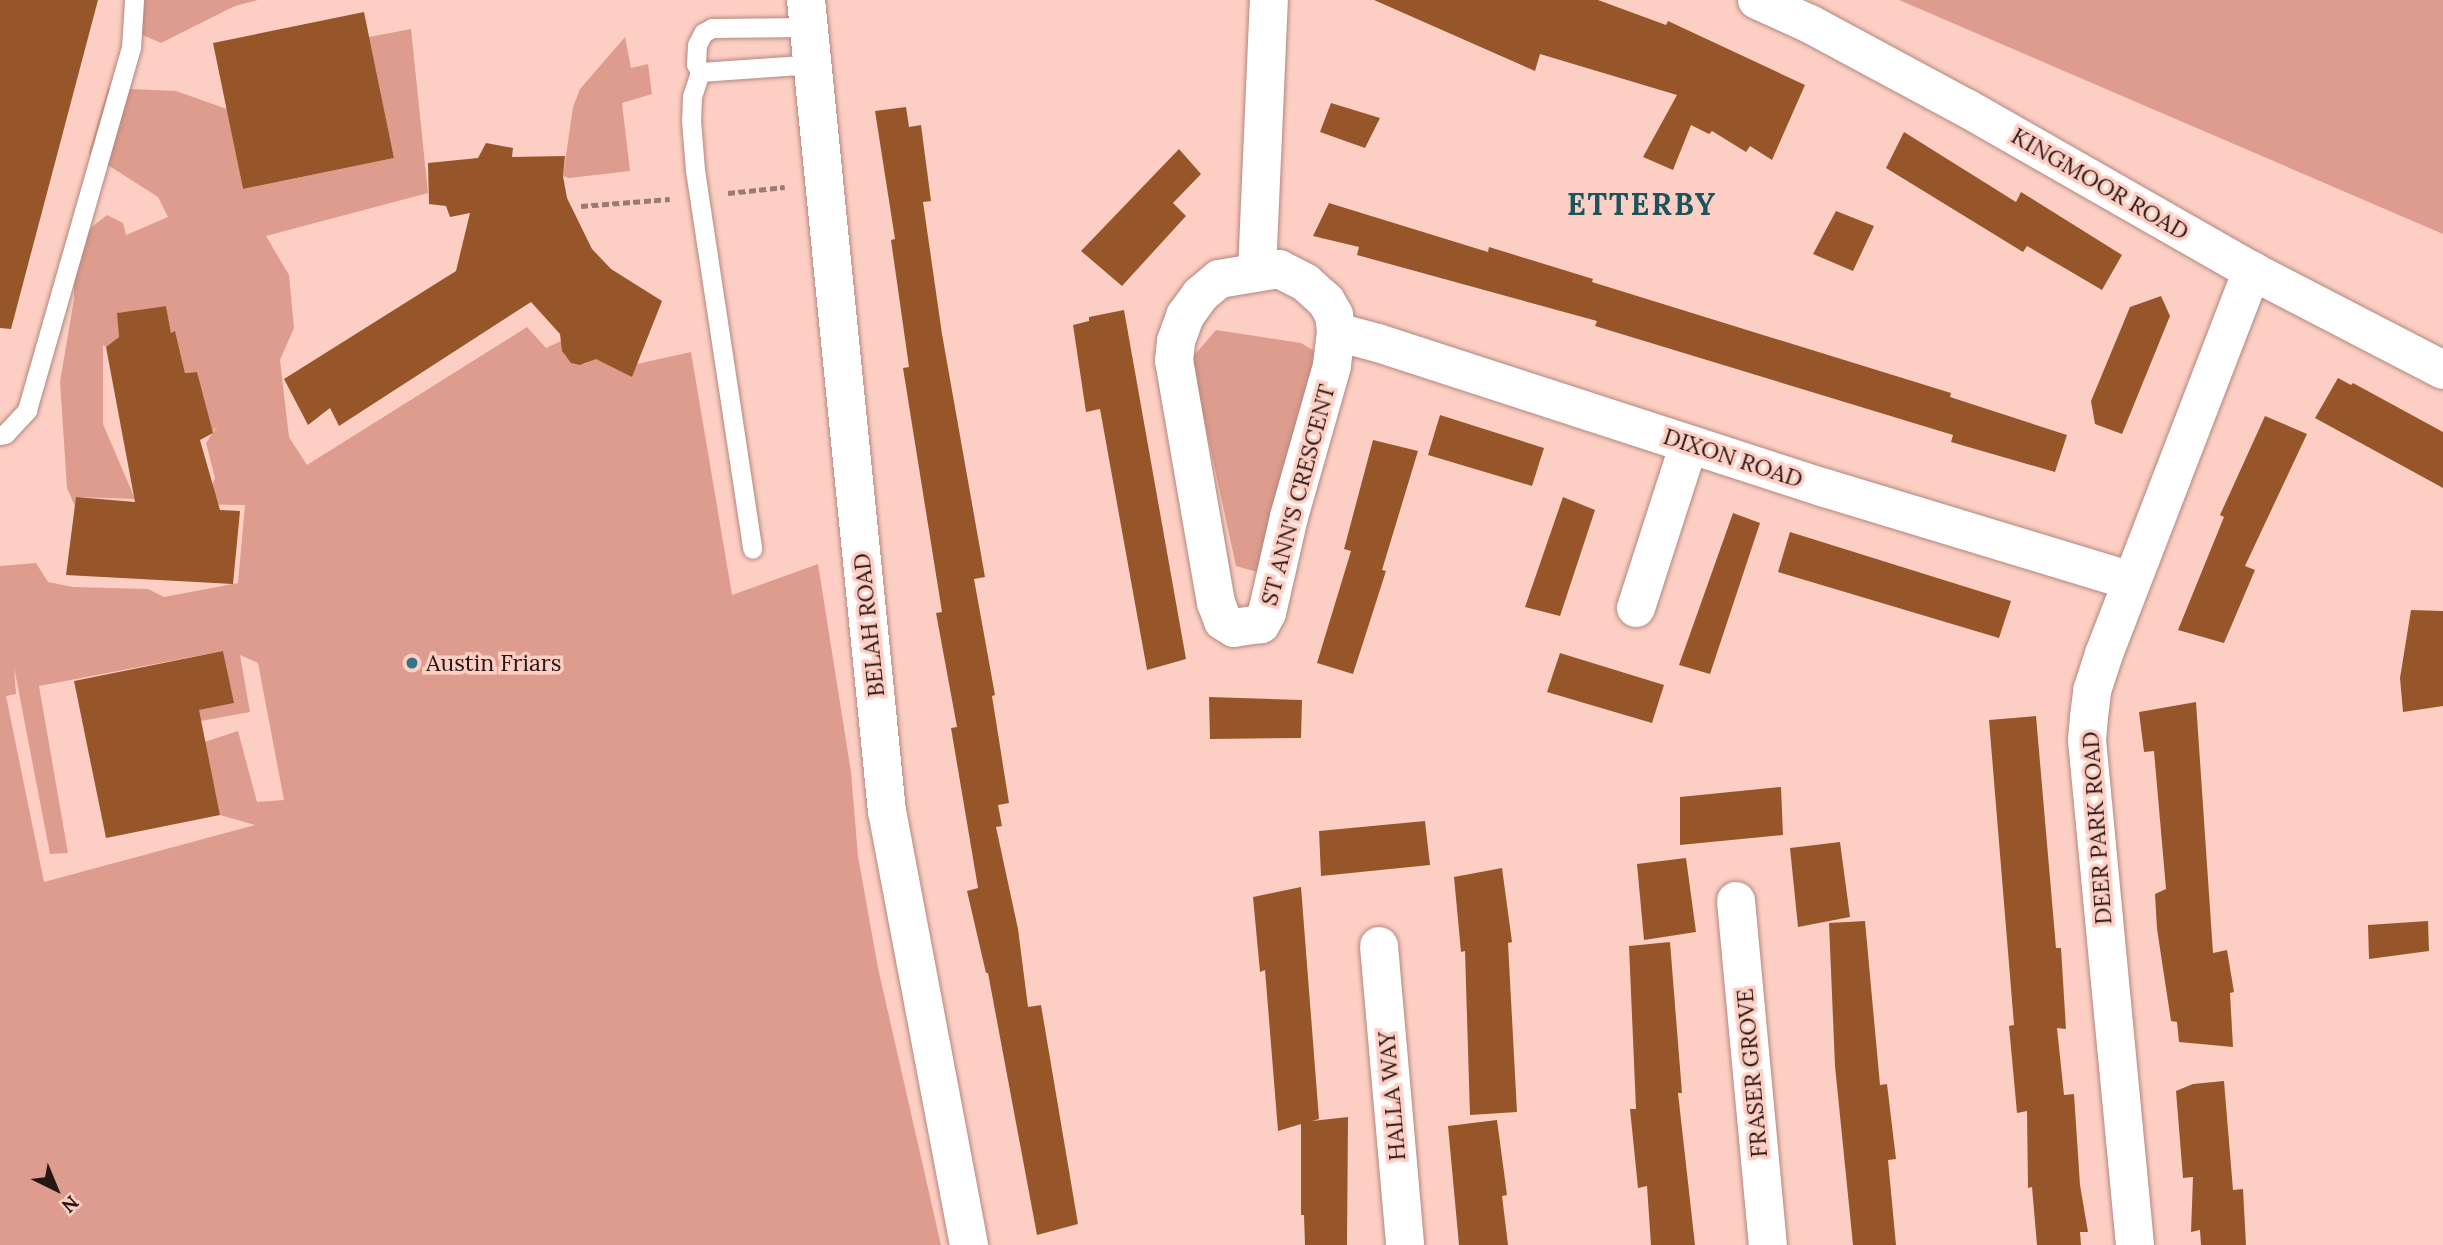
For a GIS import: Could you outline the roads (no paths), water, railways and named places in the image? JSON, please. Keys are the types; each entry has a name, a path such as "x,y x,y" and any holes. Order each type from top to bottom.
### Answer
{"street":[{"path":"1257,272 1269,0"},
{"name":"KINGMOOR ROAD","path":"1757,0 1810,24 1968,109 2252,271 2443,370"},
{"name":"BELAH ROAD","path":"809,31 887,811 969,1245"},
{"name":"ST ANN'S CRESCENT","path":"1279,269 1306,283 1326,301 1334,315 1336,332 1332,366 1289,517 1268,613 1261,624 1234,628 1223,621 1216,603 1174,361 1175,341 1185,316 1200,295 1219,279 1279,269"},
{"name":"DEER PARK ROAD","path":"2135,1245 2087,740 2092,691 2131,581 2206,396 2252,271"},
{"name":"DIXON ROAD","path":"1336,332 2131,581"},
{"path":"1636,607 1689,444"},
{"name":"FRASER GROVE","path":"1736,901 1768,1245"},
{"name":"HALLA WAY","path":"1379,946 1405,1245"}],"lane":[{"path":"0,435 5,434 27,410 131,48 134,0"},
{"path":"752,550 695,170 692,96 700,72 696,64 698,44 704,33 712,28 809,31"},
{"path":"700,72 809,31"}],"place":[{"name":"Austin Friars","path":"412,663"}],"district":[{"name":"ETTERBY","path":"1642,204"}]}
